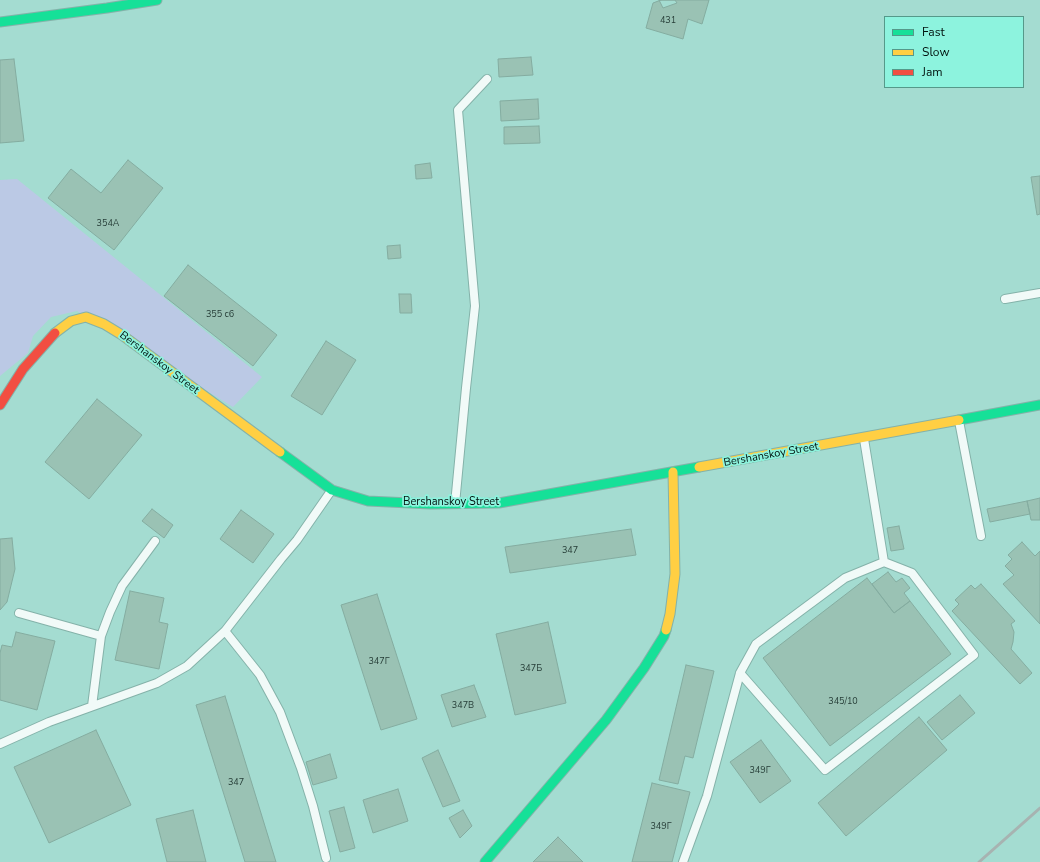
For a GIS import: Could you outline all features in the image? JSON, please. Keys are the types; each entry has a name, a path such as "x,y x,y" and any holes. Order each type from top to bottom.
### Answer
{"street":[{"path":"0,22 41,12 107,8 157,0"},
{"name":"Bershanskoy Street","path":"0,405 23,369 56,331 71,321 86,317 104,324 122,335 332,490 368,501 431,504 499,504 1040,406"},
{"path":"485,862 606,720 644,668 664,636 670,614 675,574 673,472"}],"lane":[{"path":"455,504 475,306 458,110 487,79"},
{"path":"1006,299 1040,293"},
{"path":"959,421 981,536"},
{"path":"864,438 884,562"},
{"path":"0,744 49,722 157,683 187,666 225,631 297,540 332,490"},
{"path":"92,706 101,636 110,612 122,586 155,541"},
{"path":"683,862 707,796 740,674 756,644 845,578 884,562 912,573 974,656 825,770 740,674"},
{"path":"18,613 101,636"},
{"path":"225,631 260,675 280,712 301,768 313,806 326,858"}],"shaded area":[{"path":"17,179 262,377 233,407 77,311 51,317 33,336 28,353 0,376 0,180"}],"building":[{"path":"659,0 675,0 677,3 663,8"},
{"path":"661,0 709,0 702,24 688,19 683,39 646,28 653,3"},
{"path":"531,57 533,75 499,77 498,59"},
{"path":"14,59 24,141 0,143 0,60"},
{"path":"538,99 539,119 501,121 500,101"},
{"path":"539,126 540,143 504,144 504,127"},
{"path":"128,160 163,188 114,250 48,198 71,169 101,193"},
{"path":"430,163 432,178 416,179 415,165"},
{"path":"1040,176 1040,214 1037,215 1031,177"},
{"path":"400,245 401,258 388,259 387,246"},
{"path":"188,265 277,335 253,366 164,296"},
{"path":"399,294 411,294 412,313 400,313"},
{"path":"326,341 356,360 322,415 291,396"},
{"path":"97,399 142,435 89,499 45,462"},
{"path":"1040,498 1040,520 1031,520 1027,501"},
{"path":"1027,501 1030,514 990,522 987,509"},
{"path":"152,509 173,525 164,538 142,521"},
{"path":"241,510 274,534 253,563 220,539"},
{"path":"899,526 904,549 891,551 887,528"},
{"path":"631,529 636,555 510,573 505,547"},
{"path":"12,538 15,569 7,602 0,610 0,539"},
{"path":"1022,542 1035,556 1040,551 1040,624 1003,584 1014,575 1005,566 1012,559 1008,555"},
{"path":"888,572 896,582 902,578 910,588 904,593 910,601 894,613 872,584"},
{"path":"867,578 894,613 910,601 951,654 830,746 763,658"},
{"path":"981,584 1015,621 1011,624 1014,632 1011,649 1032,673 1020,684 952,611 959,604 955,600 971,585 975,589"},
{"path":"130,591 164,598 159,622 168,624 159,669 115,660"},
{"path":"377,594 417,719 381,730 341,605"},
{"path":"548,622 566,703 515,715 496,634"},
{"path":"16,632 55,641 37,710 0,700 0,653 2,645 12,647"},
{"path":"686,665 714,671 693,758 685,756 678,784 659,780"},
{"path":"474,685 486,717 452,727 441,695"},
{"path":"960,695 975,713 942,740 927,722"},
{"path":"225,696 276,862 245,862 196,705"},
{"path":"919,717 947,750 846,836 818,803"},
{"path":"96,730 131,805 49,843 14,767"},
{"path":"761,740 791,781 760,803 730,762"},
{"path":"438,750 460,801 443,807 422,758"},
{"path":"330,754 337,778 313,785 306,762"},
{"path":"652,783 690,792 672,862 632,862"},
{"path":"398,789 408,821 373,833 363,800"},
{"path":"344,807 355,848 340,852 329,811"},
{"path":"193,810 206,862 167,862 156,819"},
{"path":"463,810 472,826 460,838 449,818"},
{"path":"558,837 583,862 533,862"}],"railway":[{"path":"979,862 1040,808"}],"traffic: fast":[{"path":"0,22 157,0"},
{"path":"959,420 1040,405"},
{"path":"280,452 332,490 368,501 431,504 499,503 699,467"},
{"path":"485,862 606,720 644,668 664,636 666,630"}],"traffic: slow":[{"path":"55,333 71,321 86,317 104,324 122,335 280,452"},
{"path":"699,467 959,420"},
{"path":"666,630 670,614 675,574 673,472"}],"traffic: jam":[{"path":"0,405 23,369 55,333"}]}
